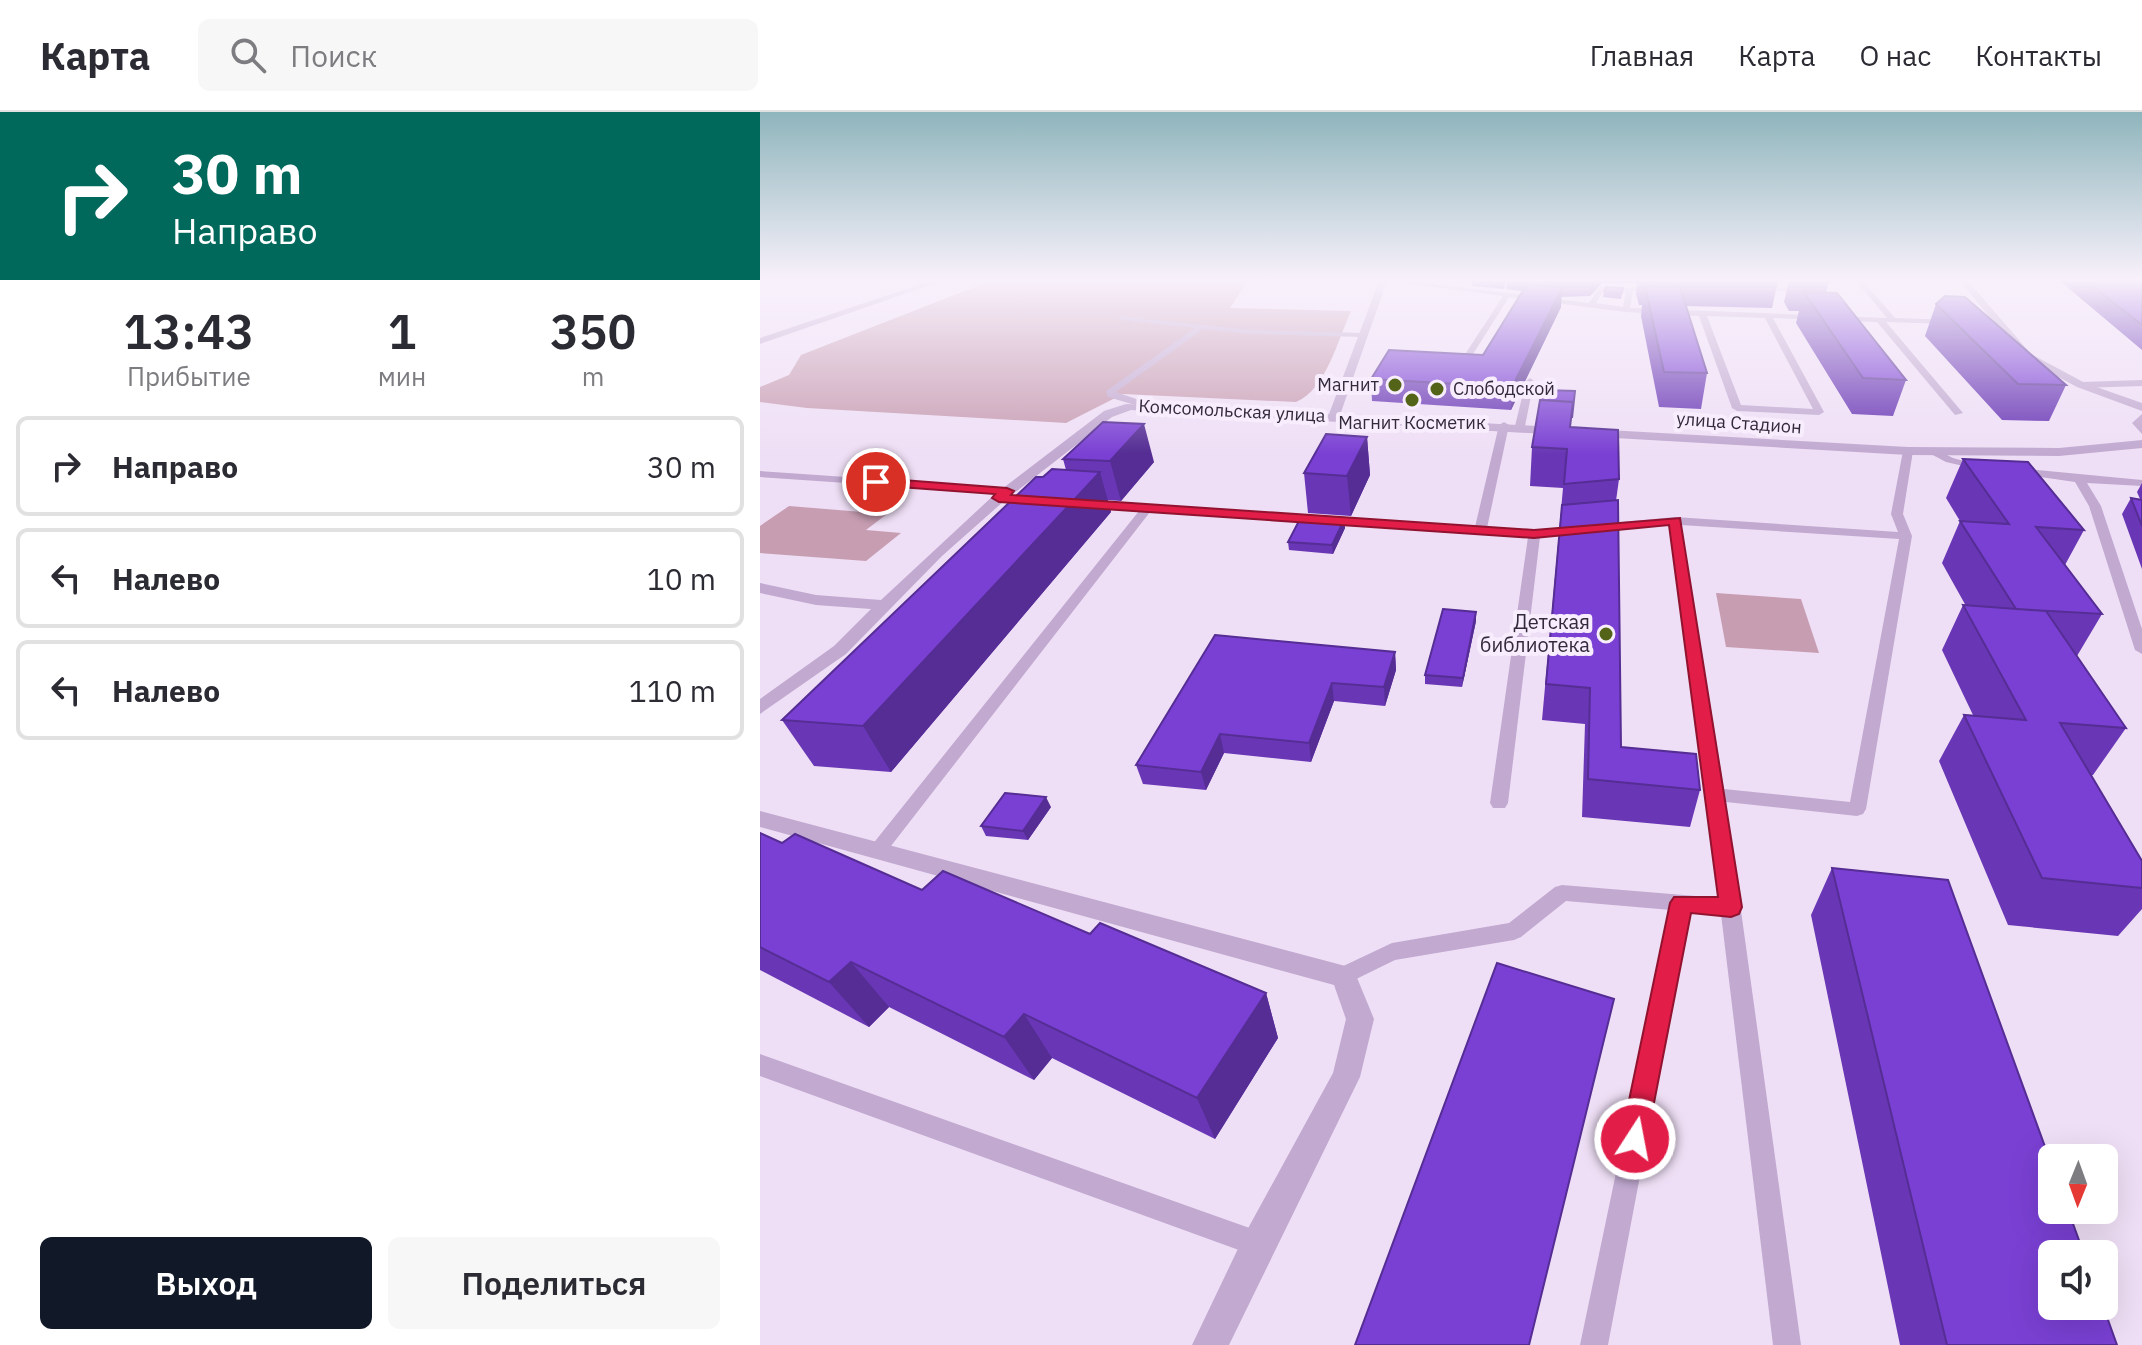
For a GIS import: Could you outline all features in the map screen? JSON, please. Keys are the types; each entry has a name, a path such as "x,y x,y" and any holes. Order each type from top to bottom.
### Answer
{"street":[{"name":"Комсомольская улица","path":"760,708 819,668 1008,496 1108,414 1145,405 1334,416 1362,339"},
{"path":"2008,339 2027,356 2081,385 2142,407"},
{"name":"улица Стадион","path":"1334,416 1908,451 2059,452 2142,444"},
{"path":"2142,418 2138,423 2142,430"},
{"path":"760,588 816,600 886,605"},
{"path":"760,819 1344,976 1360,1019 1346,1077 1258,1244 1210,1345"}],"lane":[{"path":"1145,405 1111,395 1111,391 1185,339"},
{"path":"1464,362 1479,339"},
{"path":"1711,339 1737,408 1819,412 1780,339"},
{"path":"1895,339 1958,413"},
{"path":"1520,426 1530,381"},
{"path":"2081,385 2142,383"},
{"path":"1480,531 1504,425"},
{"path":"1716,795 1857,809 1906,536 1897,514 1908,451"},
{"path":"1933,451 1950,460 1993,469"},
{"path":"2007,470 2142,483"},
{"path":"760,474 1008,496"},
{"path":"2079,479 2095,506 2142,650"},
{"path":"1076,503 1534,534 1675,521 1906,536"},
{"path":"877,850 1147,508"},
{"path":"1675,521 1716,795 1787,1345"},
{"path":"1499,803 1534,534"},
{"path":"1344,976 1392,952 1514,931 1562,893 1731,907"},
{"path":"1594,1345 1682,903"},
{"path":"760,1065 1258,1244"}],"shaded area":[{"path":"843,339 1340,339 1315,387 1296,402 1123,394 1066,423 807,408 760,402 760,387 789,375 801,355"},
{"path":"789,506 887,514 866,530 901,533 866,561 760,553 760,526"},
{"path":"1716,593 1801,599 1819,653 1726,647"}],"building":[{"path":"1493,339 1536,339 1512,387 1371,379 1389,350 1483,355"},
{"path":"1657,339 1696,339 1707,373 1664,372"},
{"path":"1836,339 1873,339 1906,380 1863,378"},
{"path":"1971,339 2013,339 2066,385 2018,384"},
{"path":"1544,390 1575,391 1572,418 1573,402 1542,400"},
{"path":"1540,400 1573,402 1570,427 1618,430 1619,479 1564,484 1567,449 1532,447"},
{"path":"1103,422 1144,424 1110,461 1063,459"},
{"path":"1326,434 1367,437 1347,476 1304,473"},
{"path":"1963,459 2028,462 2084,530 2036,527 2102,614 2016,609 1960,521 2009,524"},
{"path":"1052,469 1100,472 863,726 782,720 1036,477 1043,477"},
{"path":"2131,498 2142,500 2142,526"},
{"path":"1618,500 1621,747 1696,754 1700,790 1588,779 1590,688 1546,684 1562,505"},
{"path":"1301,517 1344,520 1332,545 1288,542"},
{"path":"1963,605 2046,611 2126,728 2060,723 2142,861 2142,888 2042,878 1964,715 2026,720"},
{"path":"1443,609 1476,612 1463,678 1425,675"},
{"path":"1215,635 1395,652 1384,687 1332,683 1309,743 1220,734 1201,772 1136,765"},
{"path":"1005,793 1046,797 1023,831 981,826"},
{"path":"760,833 782,843 795,834 922,890 943,871 1090,934 1100,923 1266,993 1197,1098 1024,1014 1004,1037 851,962 829,982 760,947"},
{"path":"1832,868 1948,880 2044,1144 2038,1144 2038,1224 2073,1224 2079,1240 2038,1240 2038,1320 2108,1320 2117,1345 1947,1345"},
{"path":"1497,963 1614,999 1529,1345 1355,1345"}],"place":[{"name":"Магнит","path":"1395,385"},
{"name":"Слободской","path":"1437,389"},
{"name":"Магнит Косметик","path":"1412,400"},
{"name":"Детская библиотека","path":"1606,634"}],"route":[{"path":"876,482 1007,491 999,498 1534,534 1675,521 1731,907 1682,903 1635,1139"}]}
